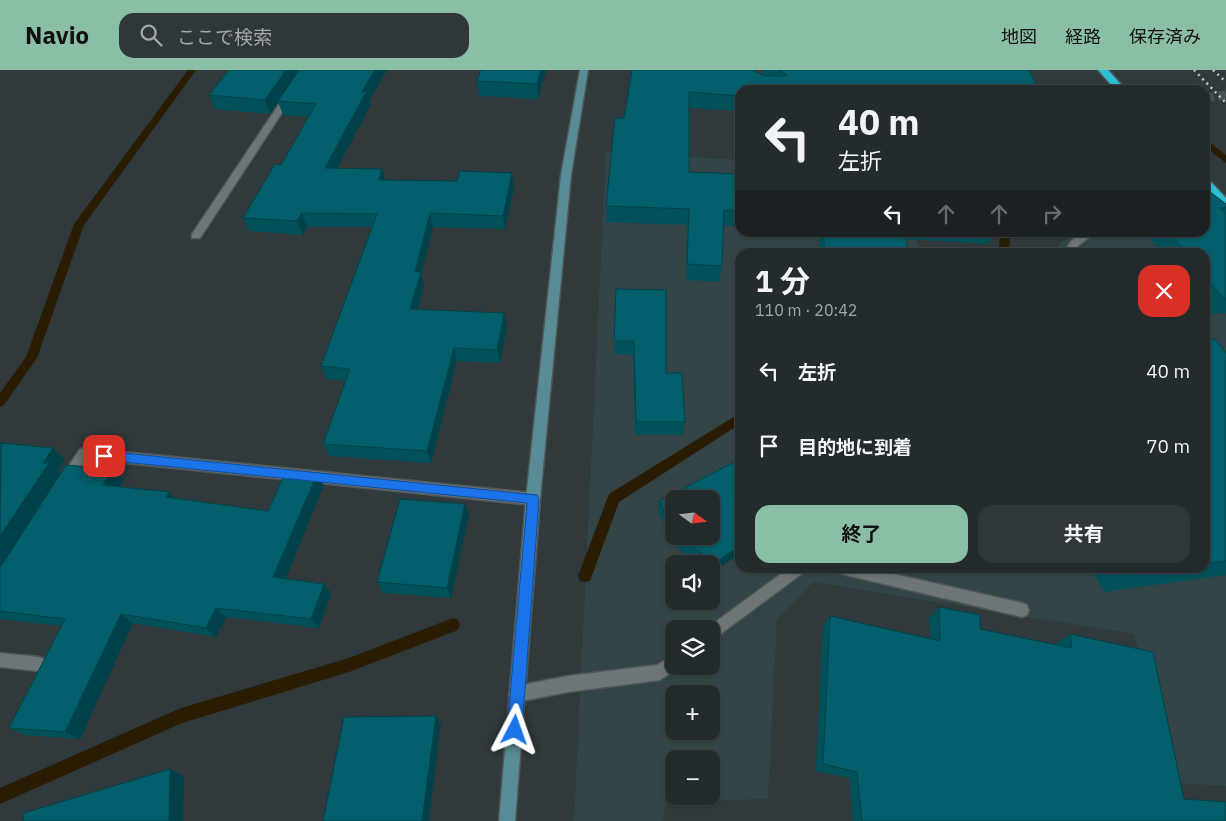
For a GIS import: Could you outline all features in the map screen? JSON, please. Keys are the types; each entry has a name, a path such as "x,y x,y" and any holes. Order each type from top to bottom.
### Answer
{"highway":[{"path":"1103,70 1116,85"},
{"path":"1210,187 1226,205"}],"street":[{"path":"196,236 306,70"},
{"path":"507,821 533,499 566,175 584,70"},
{"path":"1072,248 1083,237"},
{"path":"58,495 84,454 533,499"},
{"path":"720,627 792,573"},
{"path":"863,573 1022,610"},
{"path":"0,660 39,664"},
{"path":"518,694 568,684 660,672 665,668"}],"shaded area":[{"path":"606,152 735,160 735,237 917,237 919,248 735,248 735,573 1210,573 1210,248 1058,248 1062,241 1069,237 1210,237 1210,234 1226,241 1226,786 1174,783 1134,634 813,582 777,619 768,799 720,800 720,750 665,750 666,805 663,821 574,821"}],"building":[{"path":"229,70 286,70 265,100 209,95"},
{"path":"299,70 375,70 362,92 366,92 325,168 382,169 379,180 457,181 460,171 512,173 503,216 430,213 415,272 421,272 410,309 504,313 497,350 454,348 427,451 323,444 350,369 321,366 377,214 302,213 297,221 243,218 275,164 281,165 316,104 278,101"},
{"path":"481,70 541,70 537,84 477,81"},
{"path":"632,70 753,70 764,76 785,76 787,75 785,73 778,70 1029,70 1036,85 735,85 735,96 689,92 689,172 735,174 735,211 724,210 722,266 687,264 689,209 606,206 615,118 624,118"},
{"path":"1210,192 1226,204 1226,208 1220,208 1226,214 1226,299 1210,282 1210,248 1183,248 1173,237 1210,237"},
{"path":"824,237 906,237 907,248 824,248"},
{"path":"616,289 666,290 666,373 682,373 685,422 636,422 634,341 614,341"},
{"path":"1215,339 1226,353 1226,561 1210,563 1210,340"},
{"path":"1,443 53,448 43,463 49,463 0,536"},
{"path":"735,462 735,549 720,559 720,555 704,555 691,545 720,545 720,490 680,490"},
{"path":"66,465 113,469 103,485 169,492 166,497 268,511 286,471 317,474 273,577 324,584 311,619 216,608 206,628 121,614 65,732 9,728 65,619 0,611 0,568"},
{"path":"665,498 665,512 659,501"},
{"path":"400,499 465,504 447,588 377,582"},
{"path":"939,607 980,615 980,629 1072,648 1070,634 1153,652 1184,799 1226,802 1226,821 862,821 857,772 823,764 830,616 940,641"},
{"path":"436,716 422,821 323,821 344,717"},
{"path":"170,769 169,821 23,821 24,813"}],"waterway":[{"path":"0,402 31,358 79,224 192,70"},
{"path":"1210,146 1226,160"},
{"path":"1004,248 1005,237"},
{"path":"585,576 614,498 735,421"},
{"path":"0,796 181,716 349,665 453,625"}],"tunnel":[{"path":"1210,97 1226,95"}],"railway":[{"path":"1194,70 1209,85"},
{"path":"1213,70 1226,82"},
{"path":"1210,86 1226,103"}],"route":[{"path":"104,456 533,499 515,730"}]}
